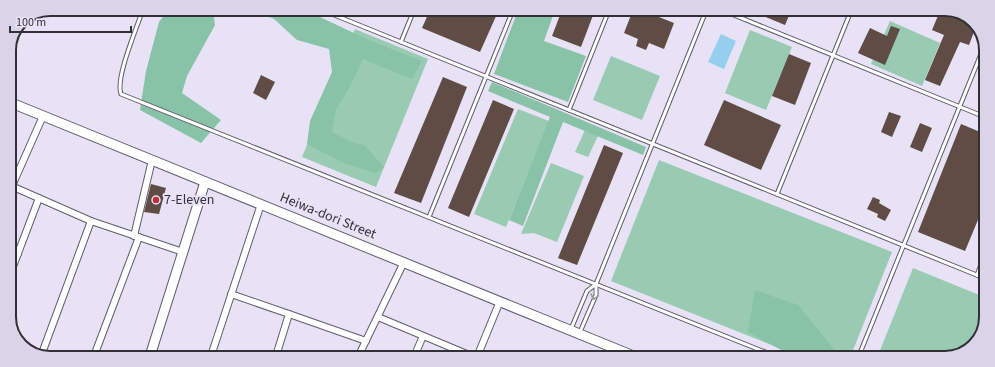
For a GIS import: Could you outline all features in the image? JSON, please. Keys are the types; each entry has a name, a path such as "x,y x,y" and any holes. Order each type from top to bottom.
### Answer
{"street":[{"name":"Heiwa-dori Street","path":"16,105 571,329 612,351"},
{"path":"16,172 43,116"},
{"path":"96,351 136,236 152,160"},
{"path":"152,351 205,182"},
{"path":"16,188 91,221 183,252"},
{"path":"16,259 39,198"},
{"path":"213,351 261,204"},
{"path":"43,350 91,221"},
{"path":"361,351 404,262"},
{"path":"232,294 366,341"},
{"path":"479,351 500,301"},
{"path":"278,351 289,314"},
{"path":"378,317 459,351"},
{"path":"417,351 423,336"}],"lane":[{"path":"141,16 120,76 119,88 121,94 763,351"},
{"path":"337,16 652,145 979,276"},
{"path":"401,42 412,16"},
{"path":"429,217 511,16"},
{"path":"569,110 607,16"},
{"path":"580,333 596,295 596,284 704,16"},
{"path":"736,16 979,115"},
{"path":"777,194 849,16"},
{"path":"861,351 979,59"},
{"path":"976,275 979,268"},
{"path":"571,329 587,291 596,284"}],"green space":[{"path":"164,16 214,16 215,25 187,76 182,93 221,120 201,143 140,110 146,71 159,22"},
{"path":"267,16 318,16 371,41 422,61 412,79 363,59 336,110 332,132 353,143 364,145 384,167 376,173 346,164 307,144 310,121 332,72 329,49 297,40 274,19"},
{"path":"516,16 553,16 544,41 586,56 568,102 494,74"},
{"path":"890,21 940,43 922,86 871,64"},
{"path":"355,29 428,59 376,187 302,157"},
{"path":"750,30 792,47 766,110 725,93"},
{"path":"611,56 660,76 642,120 593,100"},
{"path":"492,82 646,147 643,155 563,122 523,226 509,220 550,117 488,91"},
{"path":"518,109 549,121 506,227 474,214"},
{"path":"585,130 598,136 588,157 575,152"},
{"path":"659,160 892,252 853,351 786,351 611,281"},
{"path":"551,163 584,176 557,242 534,233 521,234"},
{"path":"913,268 979,295 979,322 977,328 969,341 960,348 950,351 880,351"},
{"path":"755,290 798,305 835,351 783,351 748,332"}],"water":[{"path":"721,34 736,41 724,69 708,62"}],"building":[{"path":"427,16 496,16 480,52 422,28"},
{"path":"560,16 593,16 581,47 552,36"},
{"path":"631,16 656,16 674,23 664,49 649,43 646,50 636,46 638,39 624,33"},
{"path":"763,16 789,16 785,25"},
{"path":"938,16 946,16 956,18 964,22 974,32 969,45 960,42 940,86 925,80 944,35 932,30"},
{"path":"891,26 900,29 885,65 858,53 870,28 887,36"},
{"path":"789,54 811,63 795,105 772,96"},
{"path":"261,75 275,82 266,100 253,93"},
{"path":"443,77 467,87 421,203 394,193"},
{"path":"493,100 514,109 469,217 448,208"},
{"path":"724,100 781,125 761,170 704,145"},
{"path":"889,112 901,116 892,137 881,132"},
{"path":"920,123 932,128 922,152 910,147"},
{"path":"961,124 979,132 979,217 965,251 918,232"},
{"path":"604,145 623,153 577,265 558,258"},
{"path":"151,184 166,188 159,214 144,212"},
{"path":"873,197 880,200 879,203 891,210 885,221 877,217 878,214 867,209"}],"place":[{"name":"7-Eleven","path":"156,200"}]}
